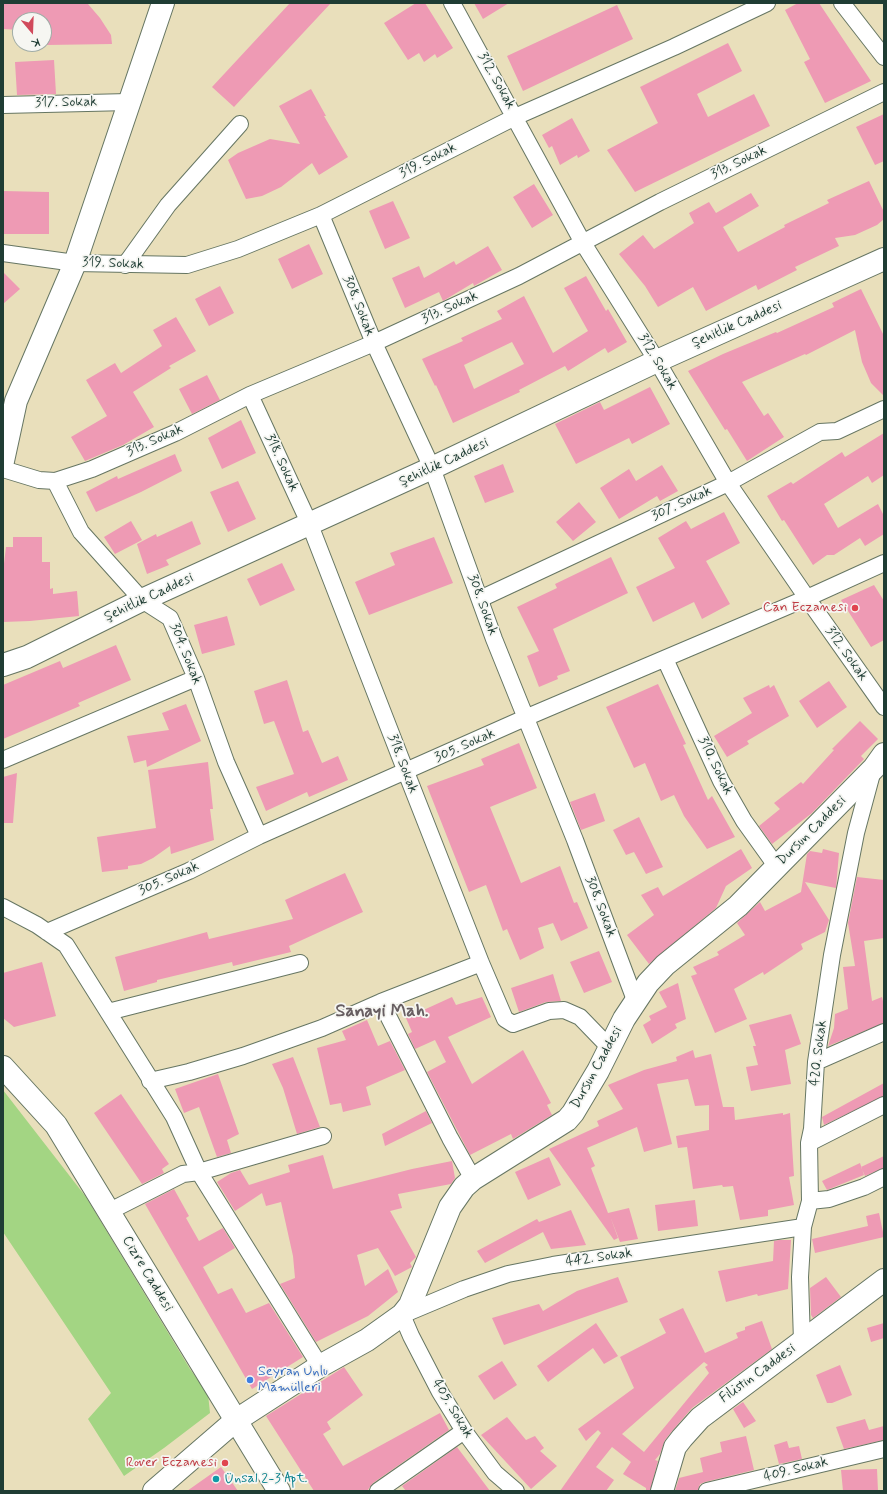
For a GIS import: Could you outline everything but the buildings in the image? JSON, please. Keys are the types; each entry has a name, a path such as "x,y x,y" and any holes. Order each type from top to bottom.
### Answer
{"street":[{"path":"3,461 16,401 75,263 163,3"},
{"name":"312. Sokak","path":"452,3 582,243 656,361 728,482 884,708"},
{"name":"319. Sokak","path":"3,253 75,263 187,265 238,249 320,215 515,117 766,3"},
{"path":"842,3 884,57"},
{"name":"313. Sokak","path":"3,469 39,480 55,481 92,469 175,433 250,395 374,343 519,276 660,202 884,92"},
{"name":"317. Sokak","path":"3,104 129,102"},
{"path":"125,265 168,205 240,124"},
{"name":"308. Sokak","path":"320,215 374,343 432,468 480,599 575,840 635,1000"},
{"name":"Şehitlik Caddesi","path":"3,665 27,657 142,600 310,525 656,361 884,259"},
{"name":"318. Sokak","path":"250,395 310,525 481,963 509,1022 513,1024 549,1011 564,1010 580,1016 610,1048"},
{"name":"307. Sokak","path":"480,599 728,482 820,432 837,431 884,409"},
{"name":"304. Sokak","path":"55,481 81,532 142,600 170,618 196,678 226,762 259,836"},
{"name":"305. Sokak","path":"47,932 189,871 259,836 526,718 807,598 884,563"},
{"name":"310. Sokak","path":"665,659 721,781 744,821 777,866"},
{"path":"3,760 196,678"},
{"name":"Dursun Caddesi","path":"154,1491 235,1421 320,1366 366,1340 402,1315 410,1305 450,1207 464,1187 473,1179 567,1120 574,1113 635,1000 648,983 665,965 738,906 879,761"},
{"name":"420. Sokak","path":"802,1342 800,1277 803,1227 810,1201 809,1143 812,1129 816,1062 832,955 856,833 879,761"},
{"path":"3,907 47,932 66,945 174,1117 199,1172 320,1366"},
{"path":"108,1012 300,963"},
{"path":"150,1081 189,1072 243,1056 322,1028 381,1002 481,963"},
{"path":"381,1002 450,1138 473,1179"},
{"path":"816,1062 884,1032"},
{"name":"Cizre Caddesi","path":"3,1067 56,1125 110,1211 235,1421 279,1491"},
{"path":"809,1143 884,1105"},
{"path":"110,1211 183,1174 199,1172 323,1136"},
{"path":"810,1201 829,1199 864,1187 884,1177"},
{"name":"442. Sokak","path":"402,1315 464,1289 508,1274 560,1264 803,1227"},
{"name":"Filistin Caddesi","path":"662,1491 675,1447 690,1427 711,1409 884,1280"},
{"name":"405. Sokak","path":"402,1315 411,1336 440,1392 464,1431 495,1473 516,1491"},
{"path":"385,1489 464,1431"},
{"name":"409. Sokak","path":"707,1491 747,1486 884,1449"}],"green space":[{"path":"3,1090 86,1197 190,1369 208,1394 210,1413 124,1476 88,1419 111,1393 3,1232"}],"place":[{"name":"Can Eczanesi","path":"855,608"},
{"name":"Seyran Unlu Mamülleri","path":"250,1380"},
{"name":"Rover Eczanesi","path":"225,1463"},
{"name":"Ünsal 2-3 Apt.","path":"216,1479"}],"district":[{"name":"Sanayi Mah.","path":"382,1012"}]}
